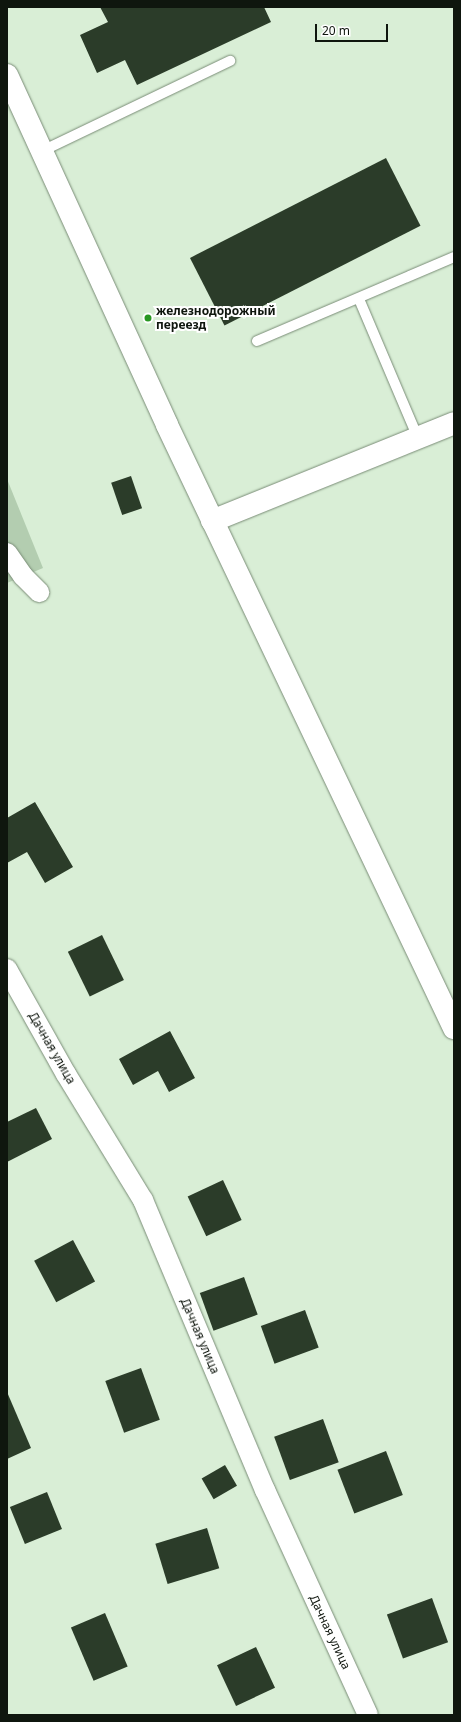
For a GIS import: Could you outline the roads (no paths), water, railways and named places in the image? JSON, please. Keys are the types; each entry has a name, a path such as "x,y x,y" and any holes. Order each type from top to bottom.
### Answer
{"street":[{"path":"7,75 40,152 212,521 454,1028"},
{"path":"212,521 454,423"},
{"path":"7,553 23,576 39,592"},
{"name":"Дачная улица","path":"7,969 66,1074 143,1200 266,1490 368,1715"}],"lane":[{"path":"40,152 230,62"},
{"path":"257,341 359,299 454,257"},
{"path":"359,299 418,438"}],"place":[{"name":"железнодорожный переезд","path":"148,318"}]}
